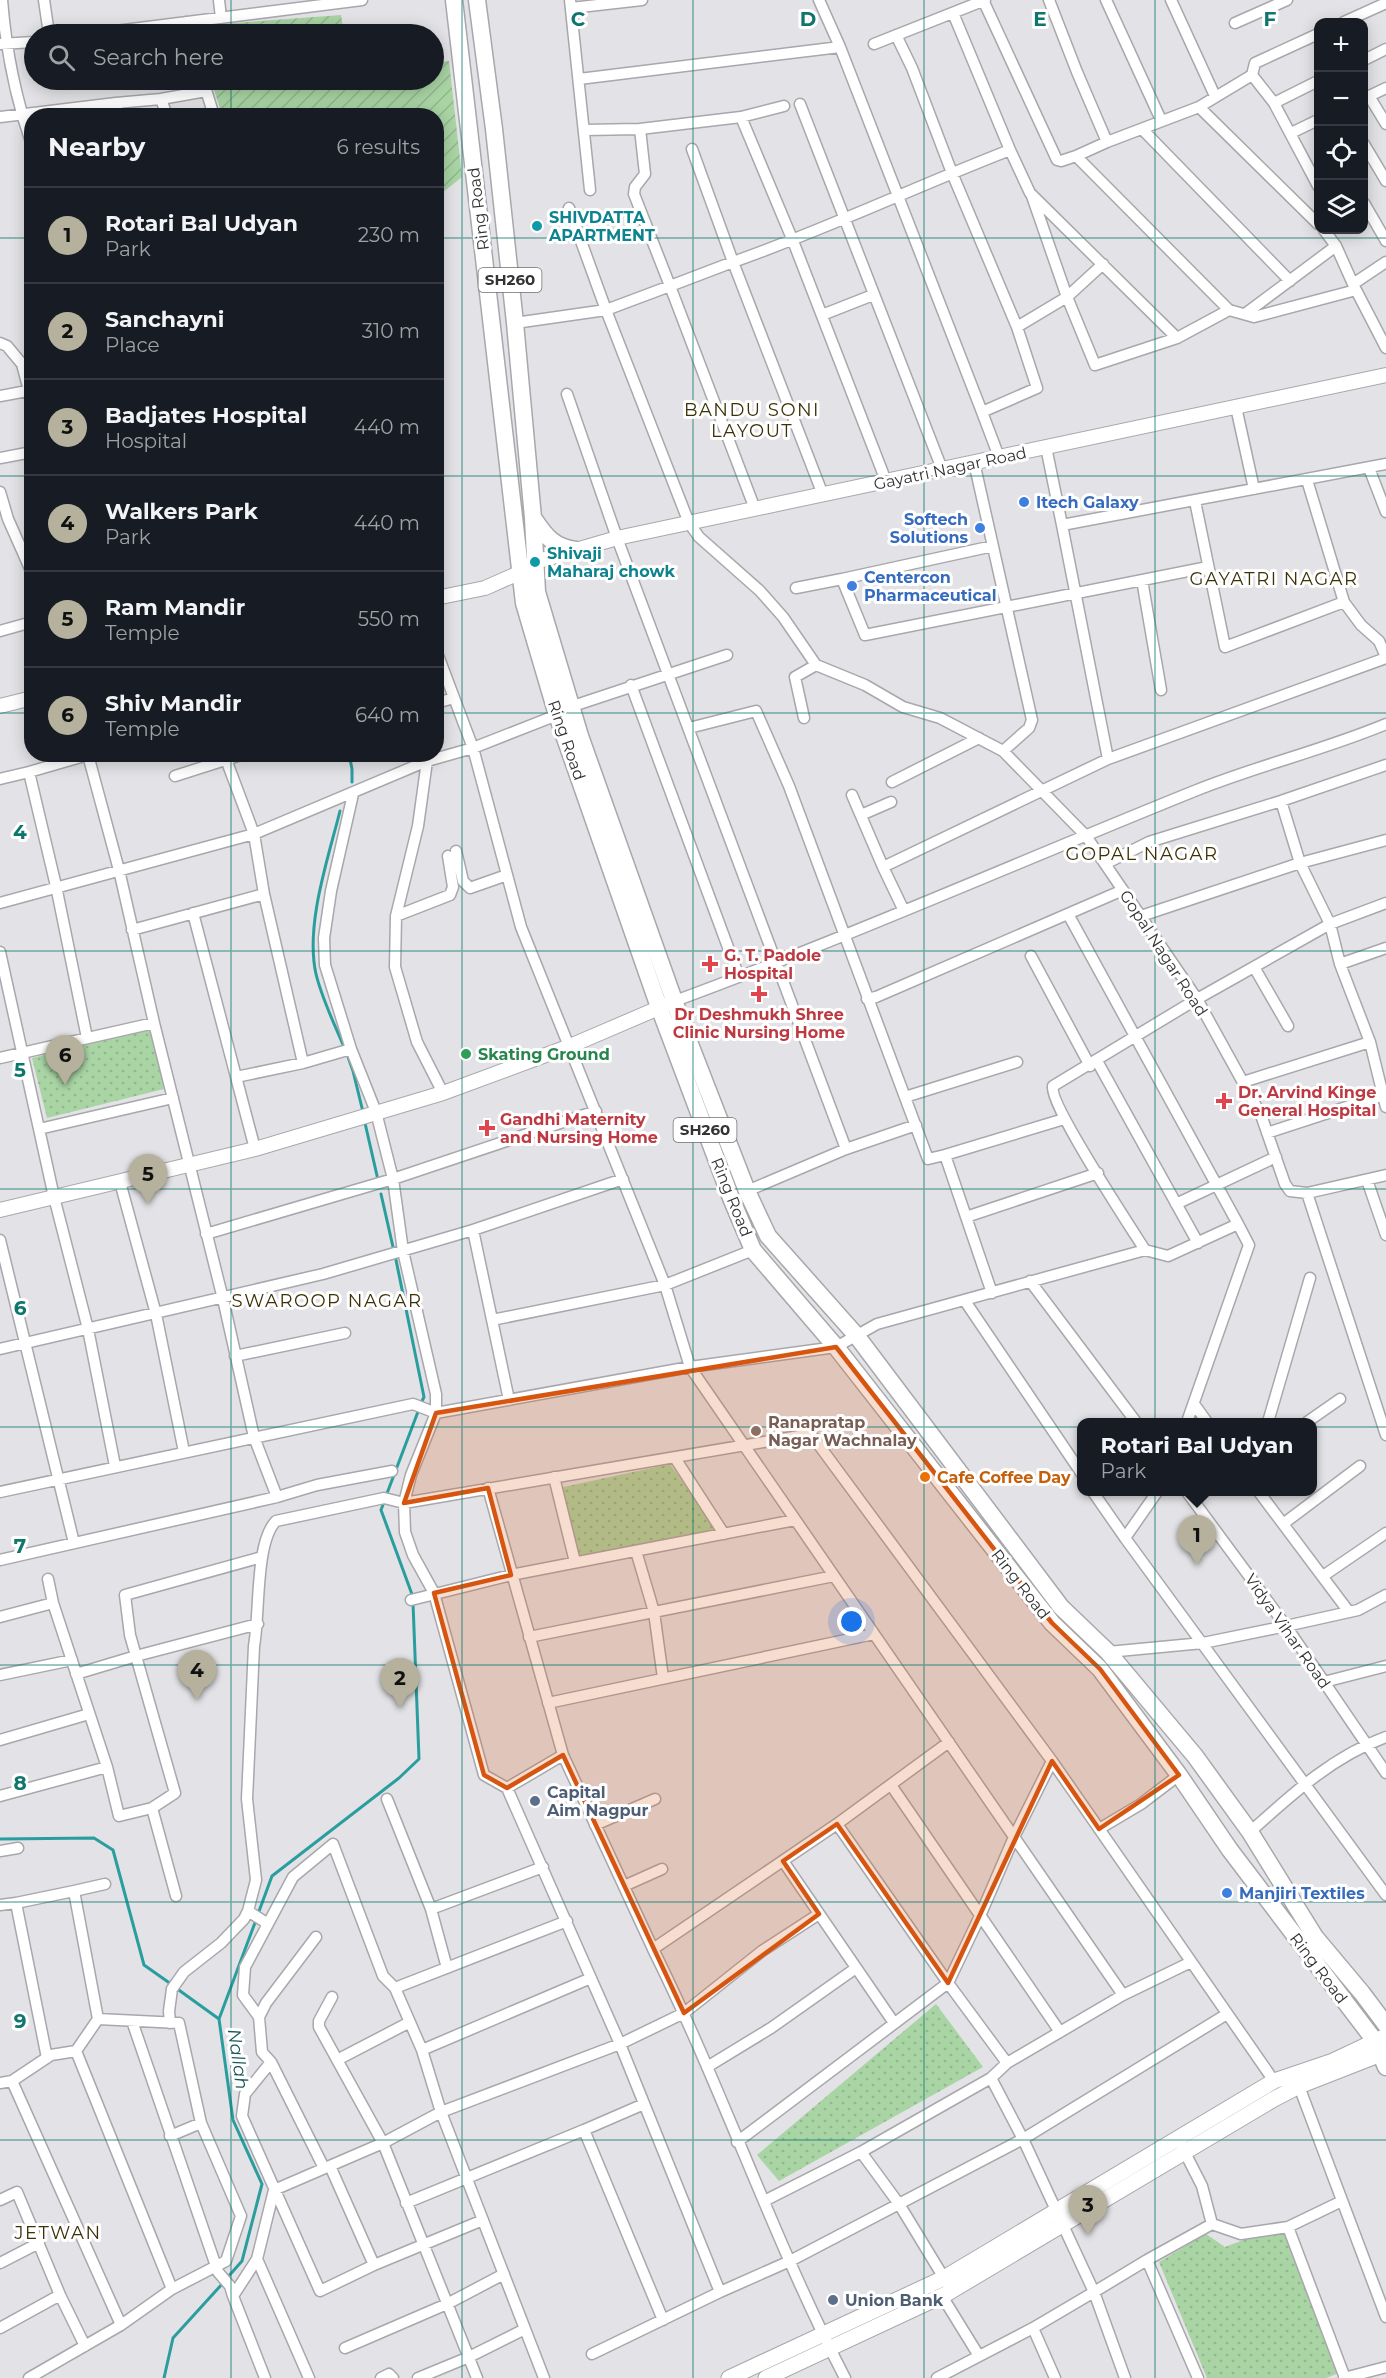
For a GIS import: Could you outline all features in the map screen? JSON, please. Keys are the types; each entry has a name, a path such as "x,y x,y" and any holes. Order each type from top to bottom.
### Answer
{"main road":[{"name":"Ring Road","path":"454,0 524,603 557,715 667,1004 747,1191 768,1236 856,1335 1061,1607 1108,1652 1195,1756 1250,1832 1315,1937 1386,2025"},
{"name":"SH260","path":"477,0 494,129 515,323 535,562"},
{"path":"533,518 551,542 563,548 576,550"},
{"name":"Ring Road","path":"535,562 537,592 556,659 573,706 580,736 731,1198 753,1250 836,1347 1052,1623 1100,1669 1179,1775 1230,1850 1383,2050"},
{"path":"729,2378 942,2296 1060,2218 1297,2081 1383,2050"},
{"path":"1181,2146 1274,2082 1297,2081"},
{"path":"766,2378 826,2341 1060,2218"}],"street":[{"path":"2,0 3,44 24,122"},
{"path":"44,0 48,24"},
{"path":"219,0 221,18"},
{"path":"256,0 257,13"},
{"path":"170,24 257,13 290,4 360,0"},
{"path":"590,190 571,4 642,0"},
{"path":"819,0 840,46 999,457"},
{"path":"874,44 984,0 1057,160 1061,161 1199,107 1252,75 1255,63 1314,36"},
{"path":"1106,0 1161,120"},
{"path":"1234,23 1287,0"},
{"path":"1052,1 1077,72 1107,142"},
{"path":"1174,1 1215,96"},
{"path":"1353,18 1386,3"},
{"path":"952,13 1030,193 1067,297 1095,366 1177,338 1229,310"},
{"path":"896,35 912,68 952,173 1017,327 1037,388 982,412"},
{"path":"3,44 24,43"},
{"path":"579,78 840,46"},
{"path":"1368,58 1386,49"},
{"path":"1252,75 1274,103 1315,180"},
{"path":"1274,103 1314,83"},
{"path":"1368,96 1386,88"},
{"path":"94,108 161,99 189,90"},
{"path":"206,90 212,108"},
{"path":"161,99 164,108"},
{"path":"1368,100 1386,124"},
{"path":"116,104 117,108"},
{"path":"800,104 942,469"},
{"path":"584,130 640,129 741,117 784,106"},
{"path":"1199,107 1314,218"},
{"path":"0,117 24,114"},
{"path":"741,117 793,241 886,481"},
{"path":"1291,133 1314,124"},
{"path":"640,129 645,174 635,187 634,194 755,509"},
{"path":"1142,129 1290,281"},
{"path":"692,149 823,495"},
{"path":"515,323 606,310 793,241 843,218 1010,150"},
{"path":"1368,151 1386,180"},
{"path":"1077,156 1229,310 1254,317 1355,287 1386,262"},
{"path":"1030,193 1177,338"},
{"path":"569,208 689,523 699,537 760,591 783,617 816,665 795,677 804,718"},
{"path":"1368,210 1386,241"},
{"path":"1328,234 1386,348"},
{"path":"1245,314 1336,246"},
{"path":"1017,327 1067,297 1102,264"},
{"path":"822,315 873,295"},
{"path":"0,343 24,360"},
{"name":"Gayatri Nagar Road","path":"444,596 485,588 519,573 535,562 617,538 1386,375"},
{"path":"567,393 617,538 846,1149"},
{"path":"0,396 24,396"},
{"path":"1236,407 1254,489"},
{"path":"1046,447 1108,759"},
{"path":"0,458 24,454"},
{"path":"974,462 1032,720 1029,728 1003,751"},
{"path":"1062,525 1386,464"},
{"path":"1369,468 1386,512"},
{"path":"882,867 1108,759 1386,658 1379,641 1361,625 1344,602 1307,480"},
{"path":"0,492 8,519 24,555"},
{"path":"1195,501 1225,647 1344,602"},
{"path":"796,588 993,546"},
{"path":"842,579 865,635 1208,567"},
{"path":"1142,580 1161,690"},
{"path":"0,631 24,624"},
{"path":"573,706 668,672 727,655"},
{"name":"Gopal Nagar Road","path":"816,665 865,685 903,707 940,717 1003,751 1086,836 1197,999 1261,1115 1285,1184 1290,1191 1307,1193"},
{"path":"444,678 473,748 521,927 664,1285 690,1368 1123,1995"},
{"path":"631,686 739,977"},
{"path":"444,701 454,698"},
{"path":"0,706 24,700"},
{"path":"688,728 756,711 789,786 928,1159 1064,1119"},
{"path":"444,756 473,748 557,715"},
{"path":"0,1210 255,1149 443,1093 570,1046 667,1004 777,963 1200,789 1353,738 1386,724"},
{"path":"892,782 979,738"},
{"path":"0,779 65,762"},
{"path":"92,762 223,1299 254,1437 277,1497"},
{"path":"175,776 212,762"},
{"path":"227,762 254,834 264,894 303,1063"},
{"path":"0,903 254,834 425,762"},
{"path":"427,762 418,825 396,916 395,967 417,1042 443,1093"},
{"path":"1105,864 1149,842 1386,765"},
{"path":"29,772 56,886 87,1038"},
{"path":"353,794 331,891 324,938 325,965 351,1049 376,1112 393,1179 403,1251 436,1394 404,1503 405,1532 431,1594 483,1775 507,1788 620,2044 720,2292"},
{"path":"852,795 882,867 904,911"},
{"path":"1267,1133 1384,1101 1370,1042 1340,964 1330,924 1300,863 1281,801"},
{"path":"861,815 891,802"},
{"path":"1141,916 1300,863 1386,840"},
{"path":"396,916 450,895 453,887 452,853 464,881 470,888 507,876"},
{"path":"867,999 1123,890"},
{"path":"132,930 264,894"},
{"path":"1145,1251 1064,1119 1052,1093 1053,1086 1094,1064 1197,999 1330,924 1386,903"},
{"path":"193,913 255,1149"},
{"path":"1068,914 1249,1245 1189,1418"},
{"path":"1340,964 1386,948"},
{"path":"0,952 2,972 54,1197 88,1329 115,1466"},
{"path":"1031,956 1198,1244"},
{"path":"1254,967 1288,1026"},
{"path":"0,1058 154,1023"},
{"path":"1243,1082 1370,1042"},
{"path":"236,1077 303,1063 351,1049"},
{"path":"905,1097 1017,1062"},
{"path":"39,1128 173,1098"},
{"path":"206,1234 393,1179 596,1111"},
{"path":"747,1191 846,1149 916,1125"},
{"path":"945,1155 992,1293"},
{"path":"1176,1204 1276,1156"},
{"path":"966,1217 1098,1173"},
{"path":"1386,1175 1307,1193 1386,1435"},
{"path":"0,1349 223,1299 403,1251 473,1230 623,1179"},
{"path":"1367,1180 1386,1235"},
{"path":"120,1182 156,1314 184,1452"},
{"path":"0,1492 413,1404 431,1411 509,1400 690,1368 836,1347 877,1324 1030,1281 1145,1251 1168,1256 1238,1224"},
{"path":"473,1230 509,1400"},
{"path":"0,1240 74,1543"},
{"path":"492,1320 664,1285 753,1250"},
{"path":"1269,1418 1310,1278"},
{"path":"1030,1281 1133,1418"},
{"path":"965,1301 1077,1467"},
{"path":"236,1356 345,1333"},
{"path":"1313,1418 1340,1399"},
{"path":"1194,1404 1204,1418"},
{"path":"170,2023 172,1989 184,1972 221,1943 244,1918 256,1880 247,1799 254,1646 258,1624 262,1557 268,1528 276,1521 388,1499 404,1503 805,1435 813,1437 1052,1761 1274,2082"},
{"path":"675,1458 724,1534"},
{"path":"1283,1524 1360,1466"},
{"path":"0,1560 277,1497 317,1485 392,1471"},
{"path":"554,1477 575,1562"},
{"path":"488,1488 563,1755 684,2013 737,2142 826,2341 845,2378"},
{"path":"1096,1496 1386,1895"},
{"path":"1125,1538 1154,1496"},
{"name":"Vidya Vihar Road","path":"1191,1496 1286,1626 1386,1773"},
{"path":"1263,1496 1349,1612"},
{"path":"411,1600 511,1575 795,1520"},
{"path":"1323,1576 1386,1533"},
{"path":"636,1551 654,1612 663,1678"},
{"path":"48,1579 53,1603 106,1767 119,1816 152,1808 175,1793 130,1635 124,1595 262,1557"},
{"path":"529,1637 834,1576"},
{"path":"1108,1652 1203,1643 1286,1626 1358,1610 1386,1595"},
{"path":"0,1617 53,1603"},
{"path":"76,1674 258,1624"},
{"path":"548,1703 874,1634"},
{"path":"0,1675 72,1660"},
{"path":"1324,1682 1386,1666"},
{"path":"0,1740 89,1714"},
{"path":"1250,1832 1305,1783 1366,1744 1386,1737"},
{"path":"653,1949 837,1824 949,1742"},
{"path":"507,1788 563,1755"},
{"path":"737,2142 948,1983 1014,1837 1052,1761"},
{"path":"0,1796 106,1767"},
{"path":"1099,1829 1141,1804 1179,1775"},
{"path":"891,1785 1060,2032"},
{"path":"387,1799 431,1909 447,1968"},
{"path":"595,1825 655,1799"},
{"path":"152,1808 176,1896"},
{"path":"837,1824 1007,2063"},
{"path":"374,2265 327,2167 271,2061 262,2052 259,2017 243,1995 245,1967 293,1877 333,1844 383,1976 395,1988 422,2050 441,2112 544,2378"},
{"path":"0,1851 18,1848"},
{"path":"783,1861 894,2024"},
{"path":"431,1909 543,1867"},
{"path":"624,1886 662,1869"},
{"path":"0,1905 105,1884"},
{"path":"0,2083 12,2081 51,2055 76,2051 98,2019 74,1891"},
{"path":"16,1903 47,2058"},
{"path":"248,1911 268,1924"},
{"path":"274,2190 383,2143 441,2112 620,2044 684,2013 762,1951 819,1914"},
{"path":"395,1988 567,1921"},
{"path":"259,2017 266,2003 316,1937"},
{"path":"764,2201 861,2152 991,2078 1007,2063 1123,1995 1191,1962"},
{"path":"707,2067 771,2028 856,1968"},
{"path":"422,2050 591,1978"},
{"path":"332,1997 319,2021 319,2028 383,2143 477,2378"},
{"path":"592,2354 790,2261 1023,2139 1227,2013"},
{"path":"29,2378 121,2325 172,2289 217,2269 226,2261 242,2216 201,2123 179,2024 98,2019"},
{"path":"132,2021 217,2269 232,2291 265,2378"},
{"path":"337,2060 410,2022"},
{"path":"76,2051 172,2289"},
{"path":"271,2061 245,2094 242,2116 320,2291 374,2265 483,2220"},
{"path":"991,2078 1023,2139 1094,2292 1125,2378"},
{"path":"12,2081 121,2325"},
{"path":"1297,2081 1386,2317"},
{"path":"406,2203 644,2104"},
{"path":"170,2136 201,2123"},
{"path":"584,2130 663,2320"},
{"path":"1181,2146 1202,2186 1212,2224"},
{"path":"861,2152 899,2204 944,2278"},
{"path":"232,2291 257,2259 274,2190"},
{"path":"0,2200 17,2192 60,2295 85,2346"},
{"path":"937,2378 1034,2328 1212,2224 1240,2234 1288,2227 1342,2200"},
{"path":"1288,2227 1344,2378 1386,2367"},
{"path":"0,2263 39,2243"},
{"path":"257,2259 309,2378"},
{"path":"1147,2260 1198,2378"},
{"path":"345,2348 447,2304 504,2274"},
{"path":"0,2328 60,2295"},
{"path":"942,2296 979,2356"},
{"path":"1034,2328 1055,2378"},
{"path":"418,2378 469,2357 525,2329"},
{"path":"381,2378 389,2374 393,2378"}],"highlighted area":[{"path":"836,1347 1052,1623 1100,1669 1179,1775 1099,1829 1052,1761 948,1983 837,1824 783,1861 819,1914 684,2013 563,1755 507,1788 484,1775 434,1593 511,1575 488,1488 404,1503 436,1413"}],"green space":[{"path":"341,15 342,24 222,24"},
{"path":"444,61 449,61 462,177 444,191 444,108 220,108 214,90 444,90"},
{"path":"150,1029 164,1089 47,1118 32,1058"},
{"path":"670,1464 717,1530 579,1559 559,1488"},
{"path":"936,2004 983,2067 779,2181 757,2155"},
{"path":"1282,2223 1344,2371 1326,2378 1207,2378 1159,2262 1206,2234 1225,2247 1278,2227"}],"waterway":[{"path":"351,762 352,782"},
{"path":"340,811 319,892 313,935 313,955 316,974 328,1011 344,1047"},
{"path":"347,1054 363,1112"},
{"path":"365,1123 378,1180"},
{"path":"381,1194 393,1247"},
{"path":"396,1260 424,1397 421,1403"},
{"path":"386,1496 419,1409"},
{"path":"384,1502 381,1510 413,1597"},
{"name":"Nallah","path":"258,1914 272,1876 399,1778 419,1759 413,1603"},
{"path":"0,1839 94,1838 113,1850 144,1965 171,1984"},
{"name":"Nallah","path":"227,2278 242,2261 262,2184 233,2120 219,2019 256,1920"},
{"path":"176,1988 219,2019"},
{"name":"Nallah","path":"164,2378 173,2338 223,2283"}],"place":[{"name":"SHIVDATTA APARTMENT","path":"537,226"},
{"name":"Itech Galaxy","path":"1024,502"},
{"name":"Softech Solutions","path":"980,528"},
{"name":"Shivaji Maharaj chowk","path":"535,562"},
{"name":"Centercon Pharmaceutical","path":"852,586"},
{"name":"G. T. Padole Hospital","path":"710,964"},
{"name":"Dr Deshmukh Shree Clinic Nursing Home","path":"759,994"},
{"name":"Skating Ground","path":"466,1054"},
{"name":"Shiv Mandir","path":"65,1085"},
{"name":"Dr. Arvind Kinge General Hospital","path":"1224,1101"},
{"name":"Gandhi Maternity and Nursing Home","path":"487,1128"},
{"name":"Ram Mandir","path":"148,1204"},
{"name":"Ranapratap Nagar Wachnalay","path":"756,1431"},
{"name":"Cafe Coffee Day","path":"925,1477"},
{"name":"Rotari Bal Udyan","path":"1197,1565"},
{"name":"Walkers Park","path":"197,1700"},
{"name":"Sanchayni","path":"400,1708"},
{"name":"Capital Aim Nagpur","path":"535,1801"},
{"name":"Manjiri Textiles","path":"1227,1893"},
{"name":"Badjates Hospital","path":"1088,2235"},
{"name":"Union Bank","path":"833,2300"}],"district":[{"name":"BANDU SONI LAYOUT","path":"752,420"},
{"name":"GAYATRI NAGAR","path":"1274,579"},
{"name":"GOPAL NAGAR","path":"1142,854"},
{"name":"SWAROOP NAGAR","path":"327,1301"},
{"name":"JETWAN","path":"58,2233"}]}
